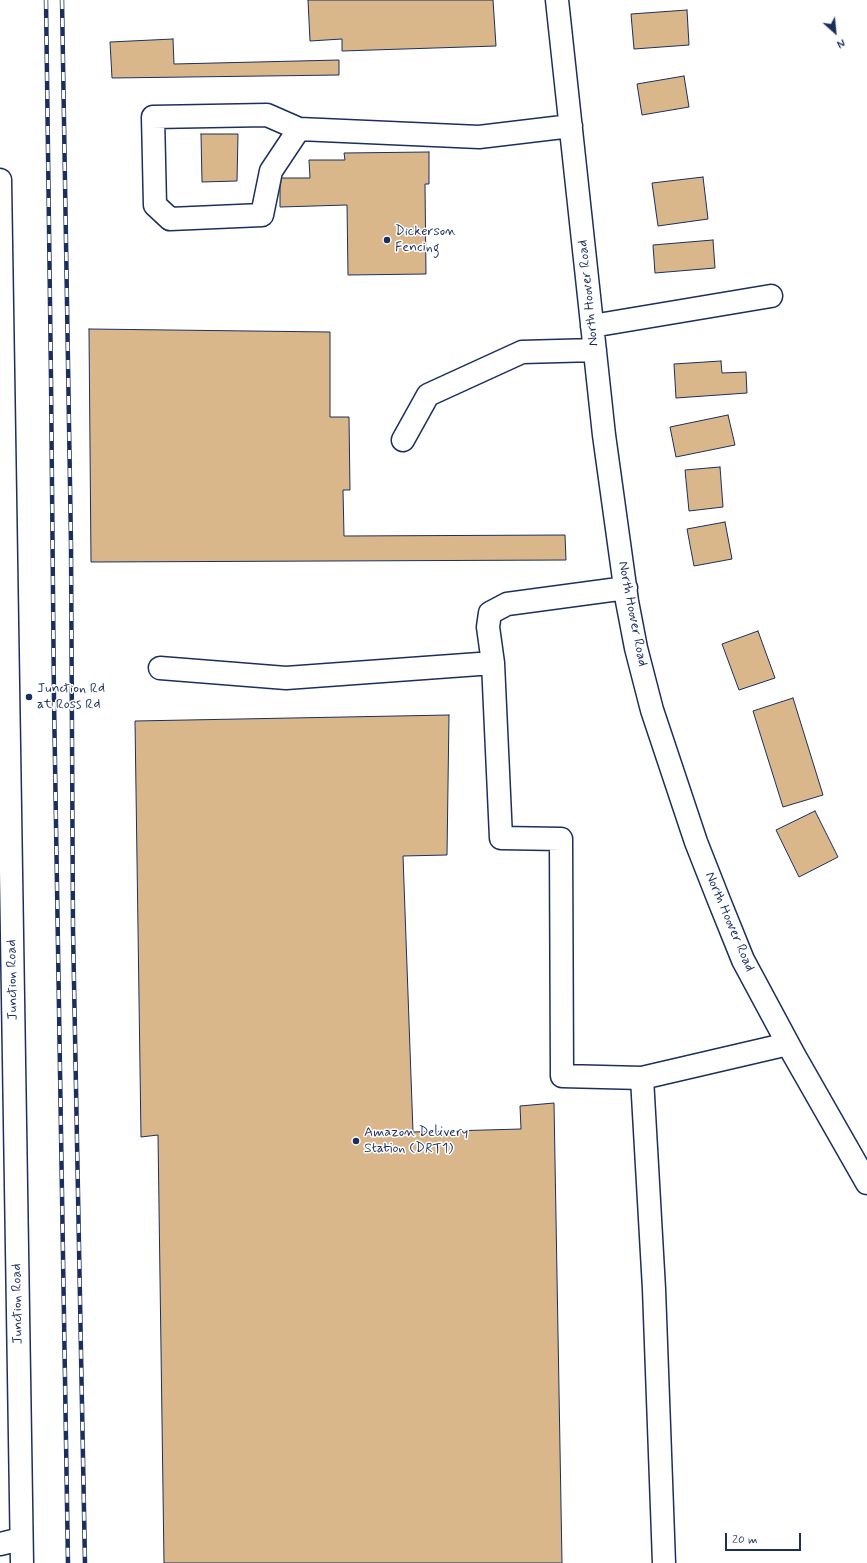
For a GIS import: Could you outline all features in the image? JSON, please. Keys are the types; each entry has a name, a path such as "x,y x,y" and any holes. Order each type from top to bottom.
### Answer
{"street":[{"name":"North Hoover Road","path":"557,0 606,450 636,648 652,710 696,842 743,960 788,1044 867,1183"},
{"path":"299,129 271,171 262,215 170,219 155,204 153,117 267,115 299,129 479,137 571,126"},
{"name":"Junction Road","path":"0,180 6,900 22,1563"},
{"path":"592,326 771,296"},
{"path":"403,440 428,395 522,352 595,350"},
{"path":"626,588 507,604 490,613 488,627 493,663 501,838 561,839 562,1076 642,1078 788,1044"},
{"path":"160,668 286,678 493,663"},
{"path":"642,1078 654,1289 664,1563"},
{"path":"0,1544 21,1539"}],"building":[{"path":"308,0 493,0 496,46 342,51 342,39 310,41"},
{"path":"687,10 689,45 634,49 631,14"},
{"path":"173,39 174,64 339,60 339,75 112,78 110,42"},
{"path":"684,76 689,107 642,115 637,84"},
{"path":"201,134 238,134 237,181 202,182"},
{"name":"Dickerson Fencing","path":"429,152 429,184 425,184 426,274 348,275 347,205 280,207 280,178 310,178 309,160 345,160 344,153"},
{"path":"703,177 708,219 658,226 652,183"},
{"path":"713,240 715,268 655,273 653,245"},
{"path":"89,329 330,332 330,417 349,417 350,490 343,490 344,536 565,535 566,560 91,562"},
{"path":"721,361 722,373 746,372 747,393 676,398 674,364"},
{"path":"728,415 735,445 676,457 670,427"},
{"path":"720,467 723,507 689,511 685,470"},
{"path":"725,522 732,559 694,566 687,529"},
{"path":"758,631 775,678 739,690 722,644"},
{"path":"793,698 823,795 783,807 753,711"},
{"name":"Amazon Delivery Station (DRT1)","path":"449,715 447,855 403,856 413,1132 521,1129 520,1106 554,1103 562,1563 164,1563 158,1135 141,1137 135,721"},
{"path":"815,811 838,857 799,877 776,830"}],"railway":[{"path":"46,0 54,700 68,1563"},
{"path":"62,0 71,544 73,929 85,1563"}],"place":[{"name":"Dickerson Fencing","path":"387,240"},
{"name":"Junction Rd at Ross Rd","path":"29,697"},
{"name":"Amazon Delivery Station (DRT1)","path":"356,1141"}]}
